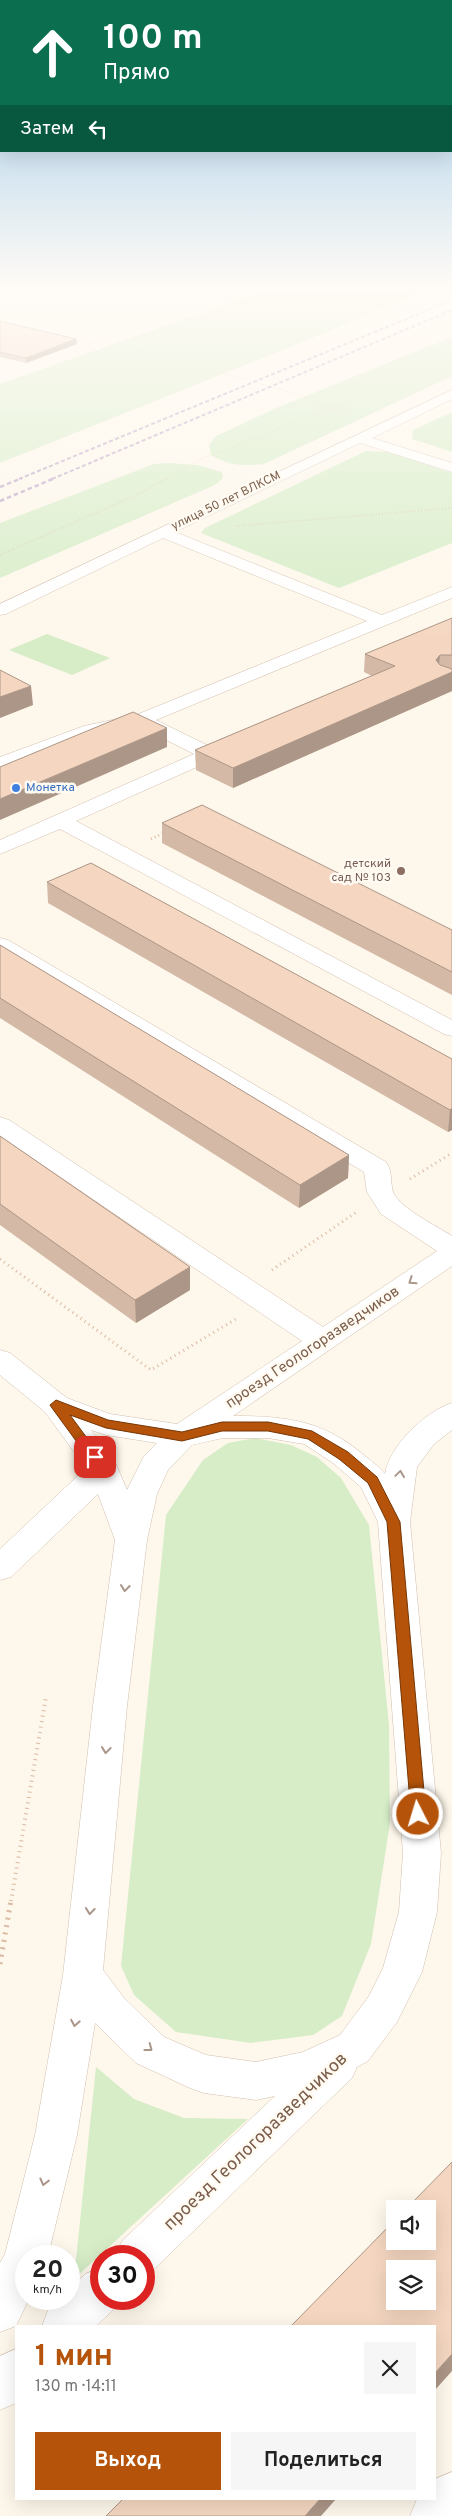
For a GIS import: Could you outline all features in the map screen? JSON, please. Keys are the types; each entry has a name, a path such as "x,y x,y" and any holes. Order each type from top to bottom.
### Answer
{"street":[{"name":"улица 50 лет ВЛКСМ","path":"0,610 430,404"},
{"path":"358,438 452,468"},
{"path":"161,532 383,621"},
{"path":"0,764 91,730 141,720 452,592"},
{"path":"141,720 210,754"},
{"path":"0,848 229,746"},
{"path":"60,821 452,1029"},
{"path":"0,945 377,1168 382,1195 390,1208 452,1248"},
{"path":"0,1125 323,1341"},
{"name":"проезд Геологоразведчиков","path":"83,1975 110,1706 131,1540 141,1494 155,1464 182,1436 452,1253"},
{"path":"0,1360 56,1405 104,1470 131,1540"},
{"path":"56,1405 106,1424 182,1436 222,1427 268,1427 312,1435 344,1455 373,1480 394,1522"},
{"path":"394,1522 402,1465 423,1436 452,1414"},
{"path":"0,1568 104,1470"},
{"name":"проезд Геологоразведчиков","path":"148,2245 354,2048 383,2009 402,1972 418,1902 422,1853 394,1522"},
{"path":"83,1975 110,2011 150,2050 204,2074 256,2080 307,2070 354,2048"},
{"path":"0,2310 24,2260 56,2135 83,1975"},
{"path":"65,2325 90,2301"},
{"path":"0,2387 15,2373"},
{"path":"434,2516 452,2496"}],"path":[{"path":"321,404 332,409"},
{"path":"0,555 141,493 198,460 342,404"},
{"path":"228,526 298,522 452,508"},
{"path":"121,853 175,828"},
{"path":"0,1258 151,1370 254,1295 382,1195 452,1153"},
{"path":"0,1964 46,1697"}],"green space":[{"path":"0,404 146,404 0,463"},
{"path":"285,404 391,404 264,464 237,464 211,455 209,445 216,436"},
{"path":"452,412 452,452 412,439 413,430"},
{"path":"366,451 388,452 452,473 452,543 339,588 201,533 205,528"},
{"path":"154,464 197,465 222,472 223,478 215,485 0,578 0,523"},
{"path":"47,634 110,658 72,675 9,650"},
{"path":"255,1438 291,1445 317,1457 341,1478 369,1525 389,1725 390,1823 371,1944 342,2016 313,2035 251,2043 176,2032 134,1995 121,1966 166,1515 203,1460 228,1443"},
{"path":"96,2067 134,2099 184,2118 248,2119 111,2245 90,2245 90,2264 80,2273 80,2245 78,2245"}],"building":[{"path":"452,618 452,655 440,655 436,660 440,665 452,669 452,672 233,768 195,750 395,666 365,654"},
{"path":"0,670 31,686 0,697"},
{"path":"133,712 167,728 0,799 0,767"},
{"path":"202,805 452,930 452,972 162,823"},
{"path":"91,863 452,1059 452,1108 450,1110 47,882"},
{"path":"0,945 349,1155 300,1185 0,998"},
{"path":"0,1136 190,1267 135,1300 0,1204"},
{"path":"452,2162 452,2354 436,2372 436,2325 292,2325 386,2229 386,2250 436,2250 436,2200 415,2200"},
{"path":"122,2500 319,2500 305,2516 106,2516"}],"railway":[{"path":"19,479 199,404"},
{"path":"52,479 229,404"},
{"path":"0,487 22,478"},
{"path":"0,501 55,478"}],"place":[{"name":"Монетка","path":"16,788"},
{"name":"детский сад № 103","path":"401,871"}],"route":[{"path":"95,1457 56,1405 106,1424 182,1436 222,1427 268,1427 312,1435 344,1455 373,1480 394,1522 418,1814"}]}
